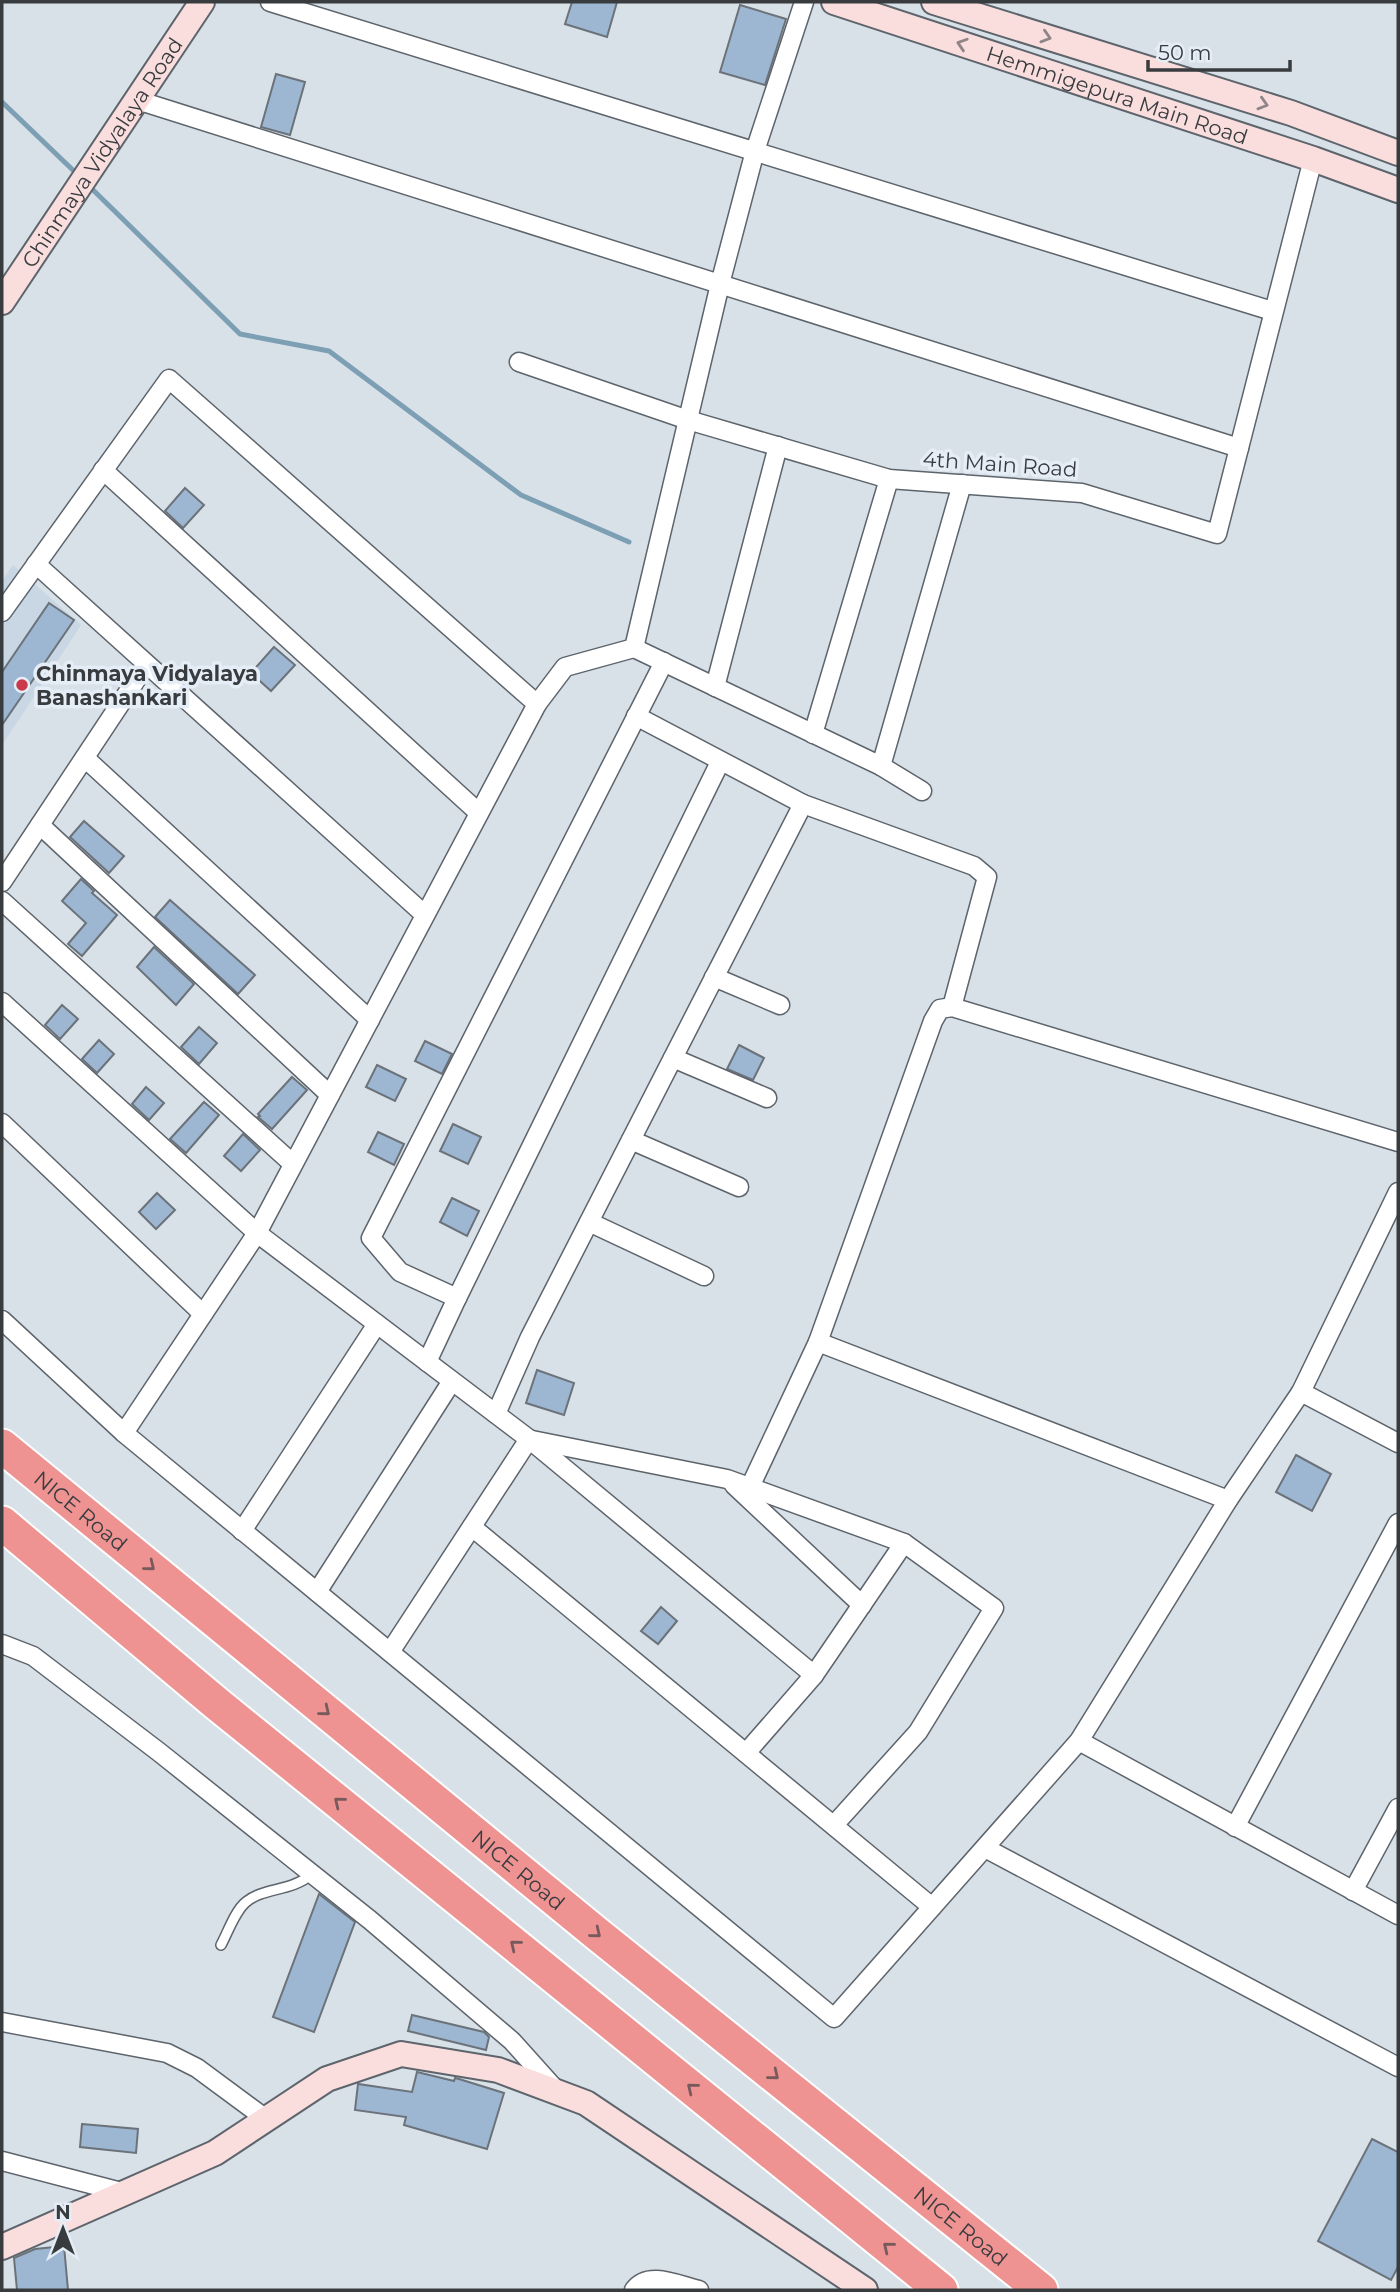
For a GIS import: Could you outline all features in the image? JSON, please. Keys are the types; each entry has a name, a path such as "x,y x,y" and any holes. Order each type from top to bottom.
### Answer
{"highway":[{"name":"NICE Road","path":"2,1446 596,1933 1041,2290"},
{"path":"2,1523 248,1728 941,2290"}],"street":[{"name":"Chinmaya Vidyalaya Road","path":"2,302 202,2"},
{"path":"270,2 1272,311"},
{"path":"634,648 720,284 755,151 804,2"},
{"name":"Hemmigepura Main Road","path":"834,2 1313,159 1398,190"},
{"name":"Hemmigepura Main Road","path":"934,2 1291,113 1398,153"},
{"path":"137,100 1239,448"},
{"name":"4th Main Road","path":"519,362 688,419 889,479 1082,493 1217,534 1313,159"},
{"path":"2,612 169,379 537,704"},
{"path":"715,687 778,446"},
{"path":"103,470 479,813"},
{"path":"813,734 889,479"},
{"path":"881,766 962,484"},
{"path":"36,564 425,915"},
{"path":"124,1433 257,1233 537,704 565,667 634,648 881,766 922,791"},
{"path":"457,1298 400,1272 371,1238 664,662"},
{"path":"2,883 146,665"},
{"path":"636,716 803,804 974,866 987,877 952,1007"},
{"path":"85,758 370,1020"},
{"path":"427,1362 720,762"},
{"path":"496,1415 530,1337 803,804"},
{"path":"40,825 330,1095"},
{"path":"2,901 293,1164"},
{"path":"714,978 780,1005"},
{"path":"2,1002 257,1233 529,1439 814,1675"},
{"path":"750,1487 818,1342 933,1021 940,1009 952,1007 1398,1143"},
{"path":"673,1058 767,1098"},
{"path":"2,1123 203,1314"},
{"path":"631,1140 739,1187"},
{"path":"2,1320 124,1433 834,2018 1079,1741 1228,1500 1301,1392 1398,1192"},
{"path":"589,1222 704,1276"},
{"path":"242,1531 377,1324"},
{"path":"818,1342 1228,1500"},
{"path":"317,1592 452,1381"},
{"path":"1301,1392 1398,1443"},
{"path":"529,1439 727,1479 904,1543 993,1608 918,1732 834,1825"},
{"path":"390,1653 529,1439"},
{"path":"727,1479 862,1605"},
{"path":"1235,1827 1398,1523"},
{"path":"472,1527 932,1907"},
{"path":"746,1753 814,1675 904,1543"},
{"path":"2,1644 33,1656 312,1874 512,2041 558,2093"},
{"path":"1079,1741 1398,1915"},
{"path":"1353,1891 1398,1808"},
{"path":"985,1848 1398,2067"},
{"path":"2,2022 167,2053 197,2068 266,2119"},
{"path":"2,2247 215,2153 327,2079 401,2054 498,2070 586,2104 862,2289"},
{"path":"2,2161 125,2193"},
{"path":"634,2290 640,2282 650,2279 699,2290"}],"lane":[{"path":"222,1945 243,1904 250,1899 297,1885 312,1874"}],"shaded area":[{"name":"Chinmaya Vidyalaya Banashankari","path":"13,565 81,625 2,745 2,581"}],"building":[{"path":"572,2 617,2 607,37 565,24"},
{"path":"740,5 786,19 765,85 720,72"},
{"path":"276,74 305,82 290,135 261,127"},
{"path":"185,488 204,505 183,528 165,511"},
{"path":"49,603 74,620 2,725 2,672"},
{"path":"274,647 295,665 271,691 251,673"},
{"path":"84,821 124,856 109,873 70,837"},
{"path":"81,879 94,891 92,893 117,915 82,956 68,944 86,923 62,901"},
{"path":"170,900 255,975 238,994 155,917"},
{"path":"154,947 194,984 176,1005 137,967"},
{"path":"62,1005 78,1019 60,1039 45,1025"},
{"path":"199,1027 217,1043 199,1064 181,1047"},
{"path":"99,1040 114,1054 97,1073 82,1059"},
{"path":"425,1041 452,1054 442,1074 415,1061"},
{"path":"739,1045 764,1058 753,1080 727,1069"},
{"path":"377,1065 406,1079 395,1101 366,1087"},
{"path":"292,1077 307,1090 272,1129 258,1114"},
{"path":"146,1087 164,1103 149,1120 132,1104"},
{"path":"204,1102 219,1115 186,1153 170,1139"},
{"path":"453,1124 481,1137 468,1164 440,1151"},
{"path":"378,1132 404,1144 394,1165 368,1152"},
{"path":"243,1134 260,1150 241,1171 224,1156"},
{"path":"157,1193 175,1210 156,1229 139,1212"},
{"path":"452,1198 479,1211 467,1236 440,1222"},
{"path":"537,1370 574,1383 564,1415 526,1403"},
{"path":"1296,1455 1331,1474 1312,1511 1276,1492"},
{"path":"661,1607 677,1621 658,1644 641,1631"},
{"path":"319,1894 355,1922 314,2032 273,2017"},
{"path":"412,2015 484,2032 489,2037 486,2050 408,2031"},
{"path":"417,2072 454,2081 455,2078 504,2093 487,2149 404,2125 406,2117 355,2110 358,2084 412,2092"},
{"path":"82,2124 138,2129 136,2153 80,2147"},
{"path":"1372,2139 1398,2152 1398,2267 1391,2280 1318,2241"},
{"path":"64,2246 68,2290 17,2290 14,2258 35,2249"}],"waterway":[{"path":"2,102 78,175"},
{"path":"87,184 240,334 329,351 521,495 629,542"}],"place":[{"name":"Chinmaya Vidyalaya Banashankari","path":"22,685"}]}
